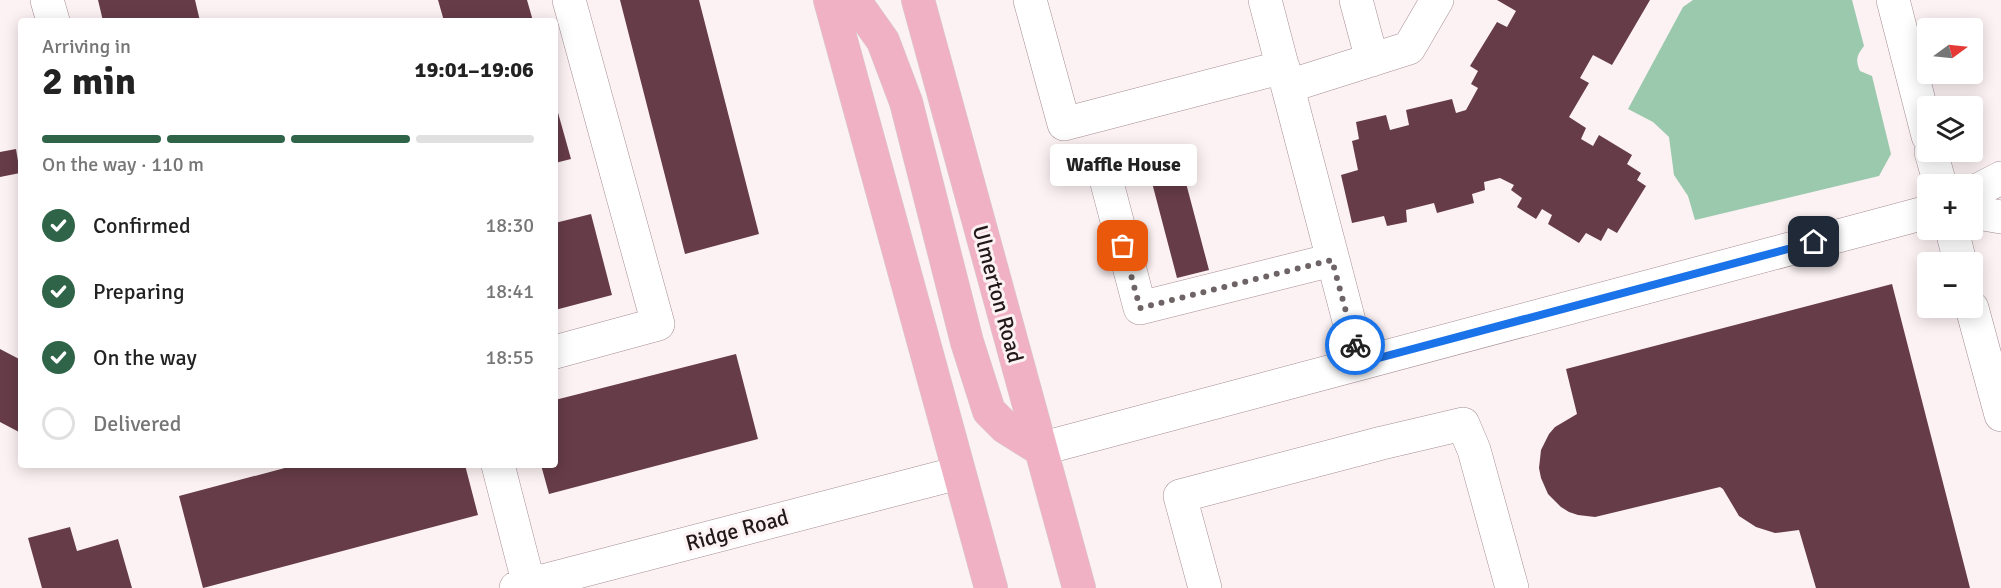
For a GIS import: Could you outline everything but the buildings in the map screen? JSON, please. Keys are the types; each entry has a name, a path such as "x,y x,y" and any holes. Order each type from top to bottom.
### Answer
{"main road":[{"path":"830,0 991,588"},
{"path":"854,0 883,41 906,102 967,342 989,411 1005,427 1040,448"},
{"name":"Ulmerton Road","path":"917,0 1079,588"}],"street":[{"path":"48,0 52,18"},
{"path":"558,351 658,324 569,0"},
{"path":"1030,0 1065,124 1286,76 1372,60 1409,48 1437,0"},
{"path":"1265,0 1360,363"},
{"path":"1356,0 1372,60"},
{"path":"1893,0 1918,96"},
{"path":"1983,187 2001,178"},
{"path":"1107,183 1140,308 1332,260"},
{"path":"1983,214 2001,218"},
{"path":"1040,448 1917,215"},
{"path":"1975,318 2001,415"},
{"path":"1205,588 1180,496 1462,424 1474,450 1512,588"},
{"path":"499,468 522,586"},
{"name":"Ridge Road","path":"522,586 572,580 958,472"}],"shaded area":[{"path":"1693,0 1852,0 1864,46 1857,61 1860,71 1872,76 1891,154 1879,176 1695,220 1688,196 1674,175 1669,137 1653,122 1628,109 1683,7"}],"way so far":[{"path":"1123,246 1140,308 1332,260 1355,345"}],"place":[{"name":"Waffle House","path":"1123,246"}],"route":[{"path":"1355,345 1360,363 1814,242"}]}
